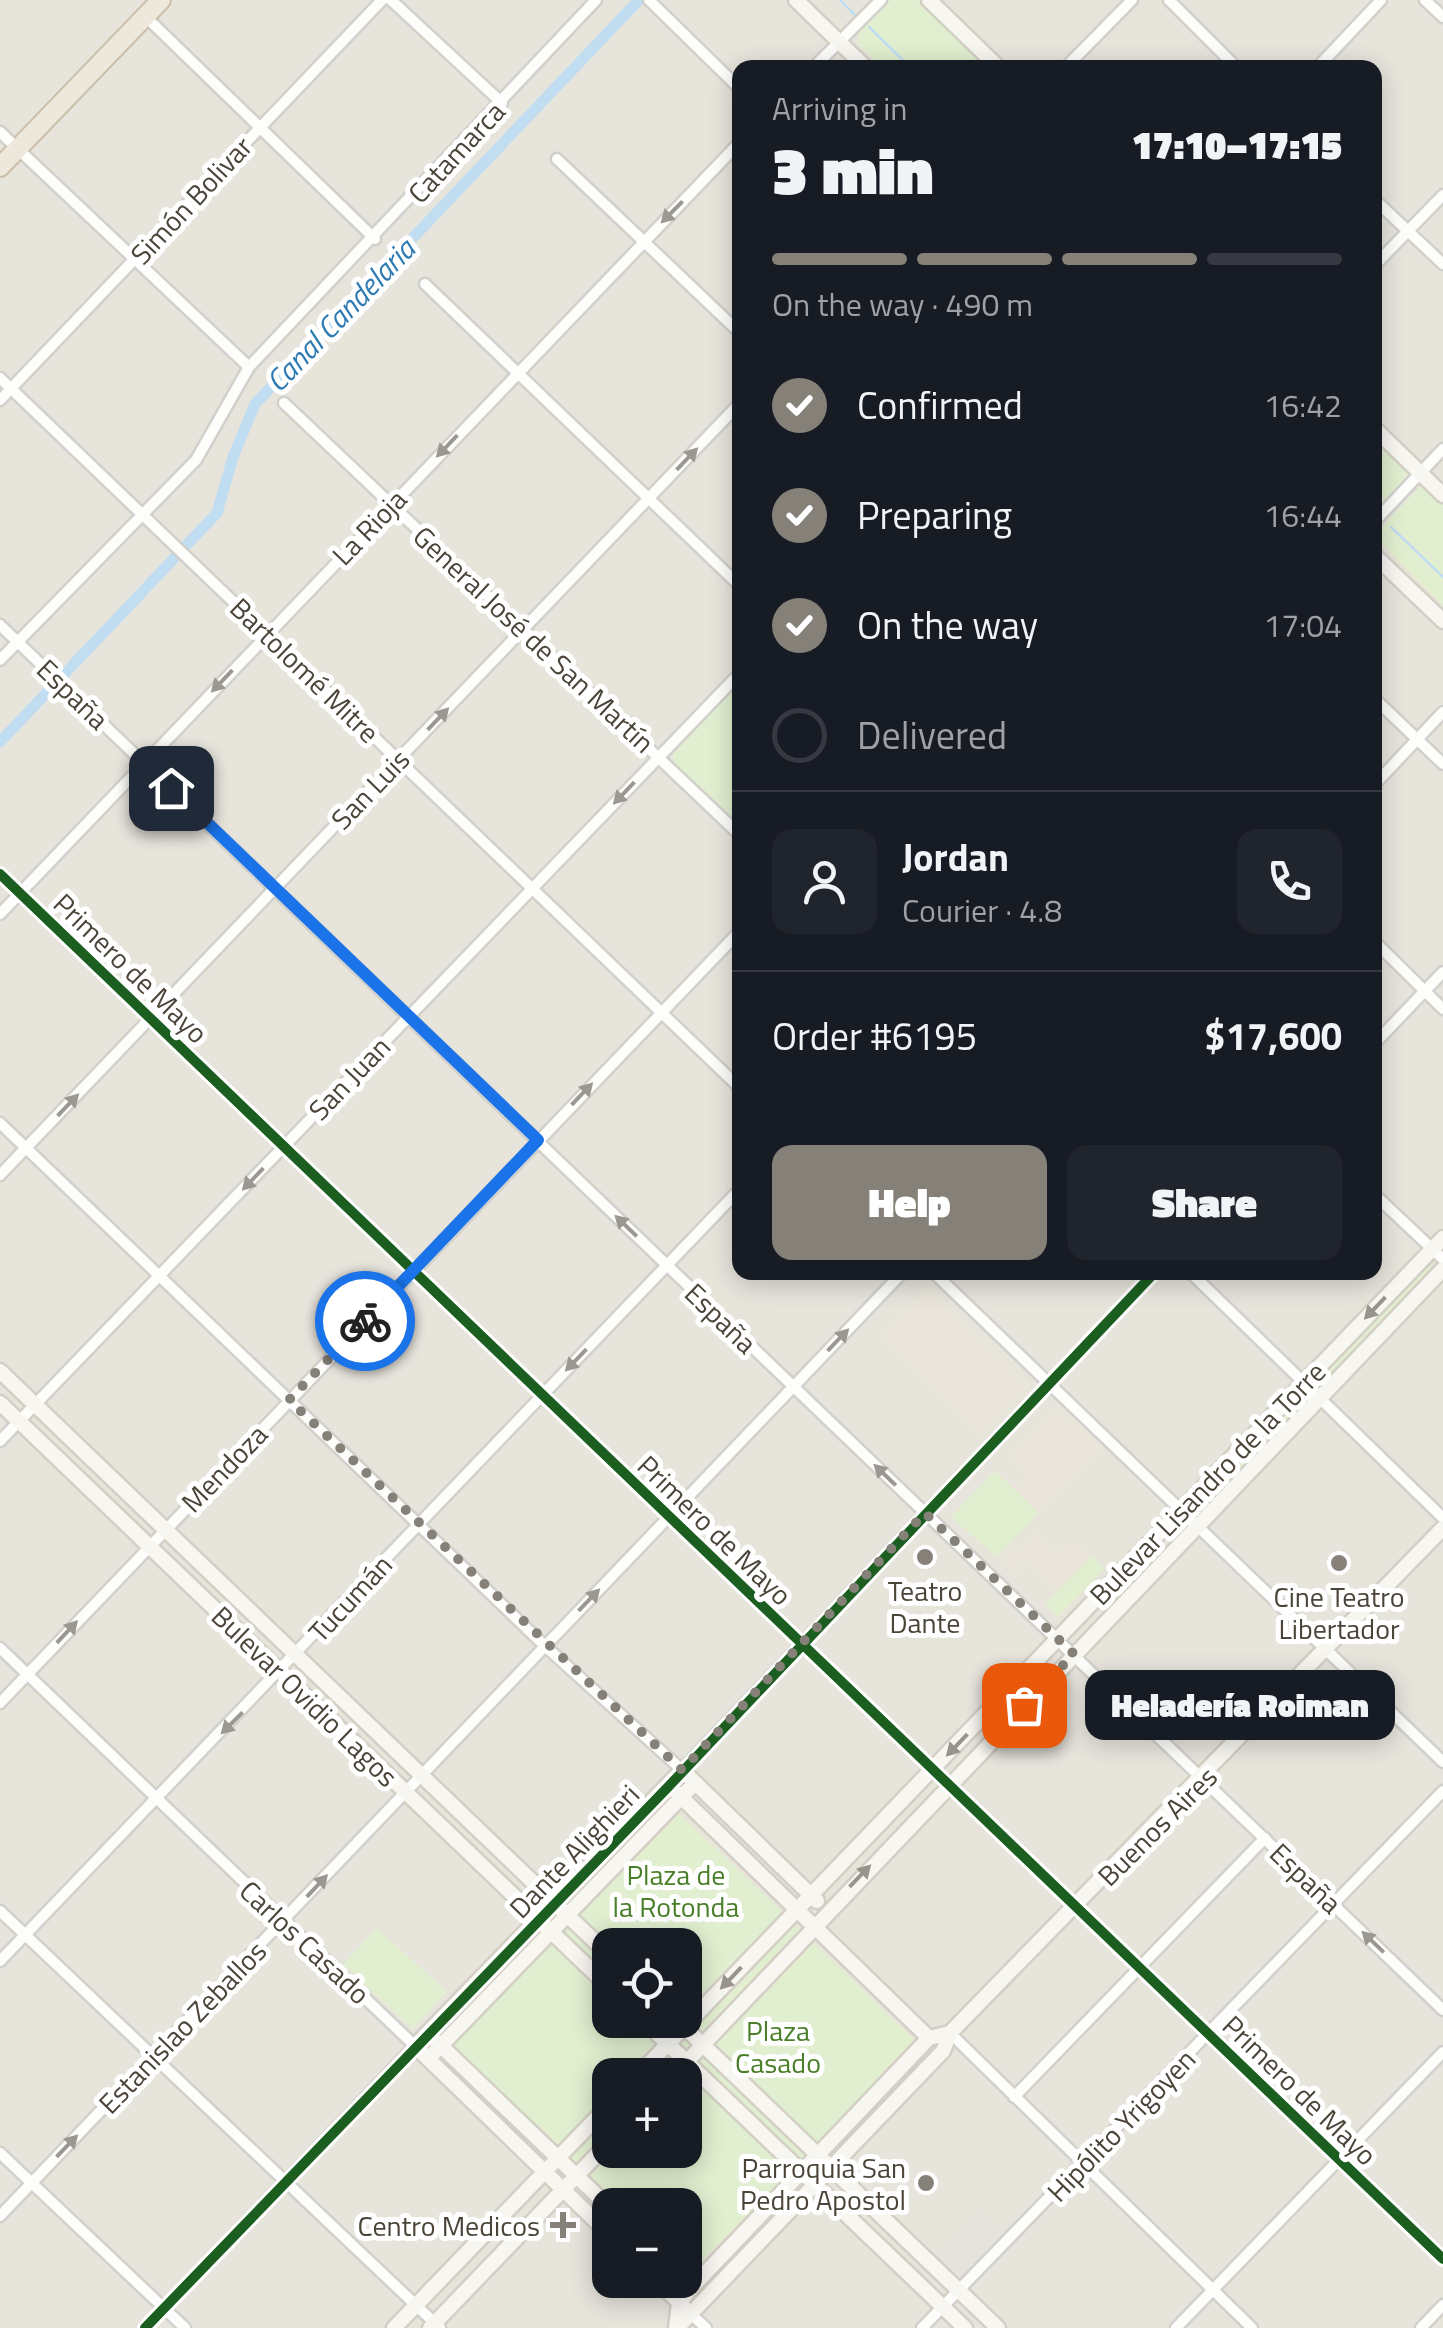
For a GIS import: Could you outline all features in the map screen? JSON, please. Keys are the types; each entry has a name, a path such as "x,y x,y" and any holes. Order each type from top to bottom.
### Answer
{"highway":[{"path":"0,167 161,0"}],"main road":[{"path":"796,0 858,60"},
{"path":"929,0 991,60"},
{"path":"1382,436 1443,494"},
{"path":"1382,563 1443,622"},
{"name":"Bulevar Lisandro de la Torre","path":"702,2003 811,1896 1305,1381 1440,1248"},
{"name":"Bulevar Lisandro de la Torre","path":"691,2058 826,1911 1443,1269"},
{"name":"Bulevar Ovidio Lagos","path":"0,1371 592,1938"},
{"name":"Bulevar Ovidio Lagos","path":"0,1402 592,1971"},
{"name":"Buenos Aires","path":"676,2328 693,2316 943,2051 950,2034 1204,1778 1443,1528"},
{"path":"682,1770 826,1911"},
{"name":"Dante Alighieri","path":"428,2059 569,1916 675,1791 682,1770"},
{"name":"Dante Alighieri","path":"415,2046 538,1919 675,1791 695,1783"},
{"path":"675,1791 929,2038 950,2034"},
{"path":"427,2034 592,2191"},
{"path":"662,2038 683,2058"},
{"name":"Bulevar Lisandro de la Torre","path":"654,2058 672,2038"},
{"path":"696,2038 998,2328"},
{"name":"Buenos Aires","path":"702,2270 929,2038"},
{"name":"Carlos Casado","path":"415,2046 592,2218"},
{"path":"702,2076 965,2328"},
{"path":"394,2328 592,2123"},
{"path":"435,2326 592,2160"},
{"path":"675,2298 693,2316"},
{"name":"Buenos Aires","path":"676,2328 682,2298"},
{"path":"702,2298 706,2302"}],"street":[{"name":"Simón Bolivar","path":"0,400 382,0"},
{"path":"391,0 502,103"},
{"name":"Catamarca","path":"0,660 202,452 250,367 596,0"},
{"path":"822,60 881,0"},
{"path":"1073,60 1132,0"},
{"path":"1169,0 1229,60"},
{"path":"1324,60 1381,0"},
{"path":"1425,0 1443,16"},
{"path":"653,4 732,81"},
{"path":"145,16 375,238"},
{"path":"0,132 250,367"},
{"name":"La Rioja","path":"0,914 732,150"},
{"path":"557,158 732,325"},
{"path":"1382,258 1443,195"},
{"path":"1382,207 1443,264"},
{"path":"425,284 732,578"},
{"name":"Bartolomé Mitre","path":"0,378 732,1080"},
{"name":"General José de San Martín","path":"284,403 732,827"},
{"name":"San Luis","path":"0,1175 732,411"},
{"path":"1382,513 1443,449"},
{"name":"España","path":"0,625 1443,2010"},
{"name":"San Juan","path":"0,1441 732,681"},
{"path":"1382,706 1443,764"},
{"path":"1382,776 1443,712"},
{"name":"Primero de Mayo","path":"0,874 1443,2258"},
{"name":"Mendoza","path":"0,1703 732,939"},
{"path":"1382,949 1443,1009"},
{"path":"1382,1035 1443,972"},
{"path":"0,1124 418,1525 682,1770"},
{"name":"Tucumán","path":"0,1961 280,1674 732,1196"},
{"path":"1382,1201 1440,1248"},
{"name":"Estanislao Zeballos","path":"0,2216 895,1280"},
{"path":"941,1280 1443,1762"},
{"name":"Dante Alighieri","path":"682,1770 1147,1280"},
{"path":"1198,1280 1322,1396 1443,1518"},
{"name":"Carlos Casado","path":"0,1648 415,2046"},
{"name":"Hipólito Yrigoyen","path":"922,2328 1443,1791"},
{"path":"1014,2097 1265,1838"},
{"path":"0,1911 435,2326"},
{"path":"950,2034 1252,2328"},
{"name":"Dante Alighieri","path":"145,2328 415,2046"},
{"path":"1176,2328 1443,2052"},
{"path":"0,2153 184,2328"},
{"path":"1421,2328 1443,2305"},
{"path":"693,2316 706,2328"}],"shaded area":[{"path":"0,0 1443,0 1443,2328 0,2328"},
{"path":"930,1286 1032,1386 980,1439 878,1339"},
{"path":"1056,1409 1066,1417 1069,1415 1103,1448 1039,1513 1012,1487 1025,1473 1007,1456"},
{"path":"1035,1531 1058,1551 1072,1538 1092,1556 1055,1594 1025,1566 1016,1575 996,1557 1013,1539 1021,1546"},
{"path":"981,2214 1001,2233 961,2276 947,2263 955,2254 948,2248"}],"green space":[{"path":"891,0 923,0 985,60 874,60 857,44 858,34"},
{"path":"1382,442 1412,471 1412,480 1382,509"},
{"path":"1422,485 1443,500 1443,606 1382,545 1382,527"},
{"path":"732,688 732,820 674,763 672,749"},
{"path":"1429,1263 1434,1272 1332,1375 1322,1372"},
{"path":"1304,1392 1309,1401 1207,1504 1201,1505 1197,1501"},
{"path":"995,1471 1039,1513 996,1557 951,1517"},
{"path":"1092,1556 1105,1569 1058,1617 1045,1604"},
{"name":"Plaza Casado","path":"676,1810 916,2041 702,2262 702,2188 595,2188 447,2046"},
{"path":"377,1928 447,1992 413,2029 343,1965"}],"waterway":[{"name":"Canal Candelaria","path":"0,742 217,513 233,457 255,404 639,0"},
{"path":"840,0 855,15"},
{"path":"869,27 903,60"},
{"path":"1391,527 1443,577"}],"cycle path":[{"path":"0,874 1443,2259"},
{"path":"145,2328 669,1786 1147,1280"}],"way so far":[{"path":"365,1321 289,1400 682,1770 925,1513 1074,1654 1024,1705"}],"place":[{"name":"Teatro Dante","path":"925,1557"},
{"name":"Cine Teatro Libertador","path":"1339,1563"},
{"name":"Heladería Roiman","path":"1024,1705"},
{"name":"Parroquia San Pedro Apostol","path":"926,2183"},
{"name":"Centro Medicos","path":"563,2225"}],"route":[{"path":"171,788 538,1140 365,1321"}],"park label":[{"name":"Plaza de la Rotonda","path":"676,1890"}]}
